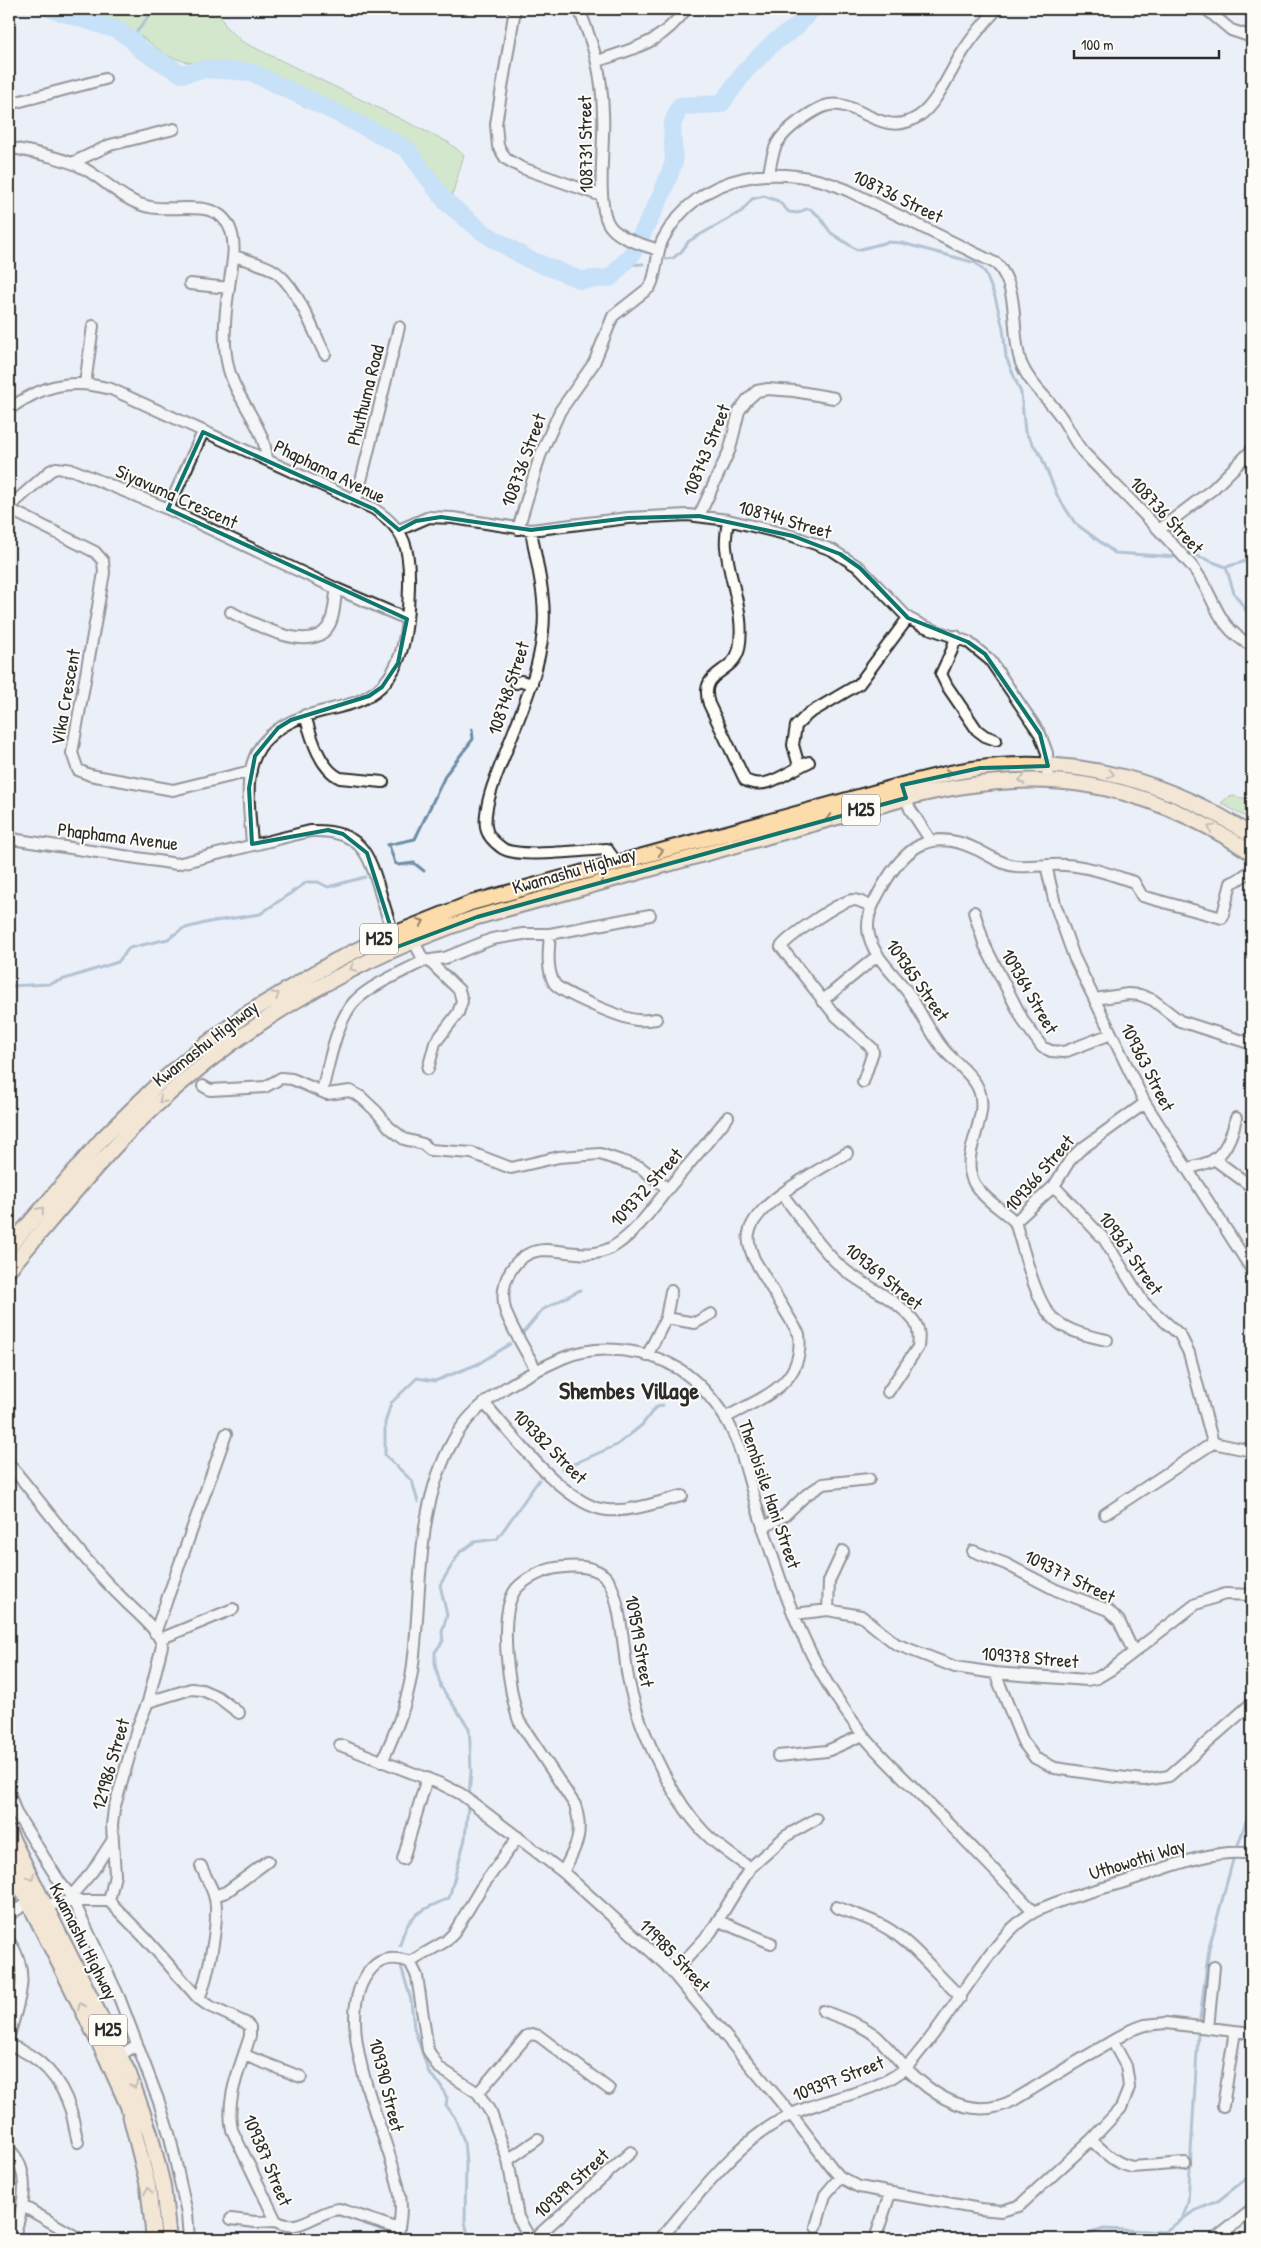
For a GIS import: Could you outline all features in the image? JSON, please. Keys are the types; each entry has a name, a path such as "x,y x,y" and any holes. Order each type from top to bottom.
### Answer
{"main road":[{"name":"Kwamashu Highway","path":"9,1269 119,1143 188,1076 278,1010 349,970 395,940 471,903 902,785 980,768 1048,766 1108,773 1164,790 1208,809 1252,836"},
{"name":"Kwamashu Highway","path":"9,1247 119,1122 192,1055 245,1015 306,976 369,944 395,940 413,940 477,917 906,798 967,784 1024,780 1048,781 1119,791 1168,806 1201,822 1252,853"},
{"name":"Kwamashu Highway","path":"9,1833 133,2082 150,2133 163,2186 169,2239"},
{"name":"Kwamashu Highway","path":"9,1863 106,2057 128,2106 148,2186 154,2239"}],"street":[{"path":"515,9 496,124 498,146 506,159 522,168 602,196"},
{"name":"108731 Street","path":"579,9 598,61 604,113 602,196 608,224 612,229 628,239 658,250"},
{"path":"598,61 646,44 657,38 672,26 686,9"},
{"path":"769,174 772,156 780,137 811,113 822,107 839,105 874,119 890,123 908,121 919,116 935,98 978,30 997,9"},
{"path":"1206,9 1231,30 1252,37 1252,42"},
{"path":"9,104 105,79"},
{"path":"72,163 110,145 174,129"},
{"path":"9,147 72,163 142,205 160,209 198,207 216,213 224,219 231,232 234,256 229,288 225,341 228,367 262,438 267,460"},
{"name":"108736 Street","path":"518,529 540,456 553,423 594,362 610,321 624,307 650,287 658,250 671,226 695,200 731,181 744,177 769,174 810,178 834,184 913,224 961,244 997,264 1005,273 1015,316 1019,356 1028,377 1055,409 1075,443 1084,454 1158,530 1199,576 1225,626 1238,638 1252,646"},
{"path":"234,256 271,269 284,280 298,300 325,354"},
{"path":"190,284 229,288"},
{"path":"85,384 93,326"},
{"name":"Phuthuma Road","path":"356,501 399,327"},
{"name":"Phaphama Avenue","path":"9,409 31,394 59,385 85,384 111,389 356,501 383,515 399,530 404,540 410,567 407,619 398,663 382,687 369,696 346,705 291,720 278,728 263,742 255,756 249,788 252,844"},
{"name":"108743 Street","path":"699,516 730,449 739,411 757,391 794,390 834,398"},
{"path":"168,509 203,432"},
{"path":"1158,530 1213,489 1252,450"},
{"name":"Siyavuma Crescent","path":"9,508 42,477 56,468 81,473 168,509 337,589 407,619"},
{"name":"Vika Crescent","path":"9,508 95,552 103,561 104,573 72,753 78,770 90,775 173,790 251,772"},
{"name":"108744 Street","path":"399,530 416,521 441,517 530,530 628,518 699,516 728,520 793,536 840,554 860,568 908,618 923,626 956,636 976,647 1000,672 1040,734 1047,753 1048,781"},
{"path":"728,520 725,545 738,605 740,641 734,658 707,684 706,695 719,728 745,780 751,784 766,783 804,764 793,745 796,726 808,714 859,684 908,618"},
{"name":"108748 Street","path":"530,530 544,622 540,652 532,684 494,784 486,818 488,834 502,848 509,852 523,854 606,849 616,863"},
{"path":"231,612 276,633 289,637 306,638 319,634 328,627 337,589"},
{"path":"956,636 952,650 942,668 942,679 977,730 985,736 996,740"},
{"path":"516,683 521,681 532,684"},
{"path":"305,715 316,747 335,776 383,782"},
{"path":"902,785 910,810 931,841"},
{"name":"Phaphama Avenue","path":"9,837 167,864 177,864 310,831 328,830 343,834 367,853 374,866 395,940"},
{"name":"109365 Street","path":"1015,1222 982,1194 970,1174 969,1157 981,1112 981,1098 976,1084 944,1050 907,991 878,955 870,940 868,931 872,907 901,858 916,846 931,841 947,840 965,845 1006,864 1015,866 1080,866 1134,882 1142,896 1222,918 1231,883 1240,881 1244,873 1252,871"},
{"name":"109363 Street","path":"1046,865 1062,929 1145,1103 1252,1270"},
{"path":"864,1082 873,1052 872,1048 844,1024 822,1001 802,972 782,949 782,946 834,907 846,901 858,900 872,907"},
{"name":"109364 Street","path":"974,912 984,946 1024,1022 1042,1047 1064,1052 1111,1034"},
{"path":"322,1091 339,1029 350,1007 369,991 427,961 445,958 492,939 523,934 550,934 650,915"},
{"path":"550,934 548,960 552,979 558,988 603,1009 635,1020 656,1019"},
{"path":"413,940 427,961 459,990 462,1001 458,1013 436,1042 428,1069"},
{"path":"822,1001 878,955"},
{"path":"1096,999 1128,994 1140,995 1153,1000 1180,1021 1252,1044"},
{"path":"203,1086 210,1090 266,1087 282,1078 292,1079 327,1094 340,1094 350,1091 361,1097 389,1127 404,1139 423,1144 430,1150 472,1154 511,1168 559,1157 594,1154 640,1167 668,1189"},
{"name":"109366 Street","path":"1107,1340 1082,1334 1063,1326 1050,1315 1034,1281 1015,1222 1054,1186 1070,1160 1080,1150 1145,1103"},
{"name":"109372 Street","path":"536,1370 505,1309 506,1279 512,1267 522,1256 537,1250 594,1254 616,1245 637,1226 728,1117"},
{"path":"1187,1170 1214,1159 1229,1139 1236,1118"},
{"path":"725,1418 785,1383 799,1361 801,1348 800,1334 759,1269 749,1246 749,1233 754,1221 782,1194 847,1153"},
{"path":"1214,1159 1252,1187"},
{"name":"109367 Street","path":"1054,1186 1104,1239 1143,1302 1175,1328 1183,1339 1189,1353 1213,1443"},
{"name":"109369 Street","path":"782,1194 830,1255 846,1271 892,1302 916,1323 919,1340 918,1347 888,1392"},
{"path":"647,1356 666,1318 671,1291"},
{"path":"666,1318 695,1322 711,1314"},
{"name":"Thembisile Hani Street","path":"382,1762 397,1728 412,1674 423,1529 430,1494 453,1440 464,1422 504,1389 536,1370 570,1356 592,1350 616,1350 647,1356 678,1369 691,1378 705,1391 725,1418 734,1436 763,1528 794,1614 832,1691 863,1735 1034,1912"},
{"name":"109382 Street","path":"485,1404 542,1468 580,1501 594,1507 615,1510 633,1508 682,1496"},
{"path":"157,1636 226,1434"},
{"path":"1105,1514 1213,1443 1252,1451"},
{"path":"9,1464 95,1572 145,1620 157,1636 162,1646 148,1702"},
{"path":"763,1528 785,1515 806,1495 823,1484 868,1479"},
{"path":"828,1610 829,1581 842,1551"},
{"name":"109377 Street","path":"974,1552 1006,1564 1056,1590 1108,1610 1119,1622 1133,1651"},
{"name":"109519 Street","path":"563,1872 578,1841 580,1819 575,1806 519,1721 515,1710 508,1665 506,1615 510,1600 521,1585 552,1568 576,1566 597,1570 604,1575 611,1585 633,1700 675,1794 702,1830 750,1868"},
{"name":"109378 Street","path":"794,1614 828,1610 861,1616 896,1644 935,1661 955,1667 995,1674 1087,1680 1105,1674 1196,1604 1225,1594 1252,1595"},
{"path":"157,1636 233,1609"},
{"path":"995,1674 1029,1752 1040,1761 1055,1768 1101,1776 1144,1780 1169,1776 1252,1704"},
{"name":"121986 Street","path":"109,1901 115,1875 112,1825 116,1800 138,1726 148,1702 191,1690 202,1690 218,1697 239,1713"},
{"path":"778,1756 822,1752 863,1735"},
{"name":"119985 Street","path":"340,1745 427,1778 461,1794 563,1872 658,1957 673,1973 791,2114 840,2177"},
{"path":"403,1859 427,1778"},
{"path":"9,1792 16,1813 59,1881 72,1898 118,1997 137,2044 170,2136 187,2213 189,2239"},
{"path":"673,1973 697,1949 720,1921 750,1868 786,1836 816,1819"},
{"path":"518,1837 481,1888 454,1933 446,1941 410,1962 417,1976 428,2050 431,2057 438,2068 478,2093 499,2130 508,2160 518,2217 530,2239"},
{"path":"72,1898 112,1841"},
{"name":"Uthowothi Way","path":"1034,1912 1089,1891 1198,1858 1234,1852 1252,1854"},
{"path":"214,1896 226,1892 268,1861"},
{"path":"199,1999 210,1958 215,1914 214,1896 201,1866"},
{"path":"45,1904 72,1898 109,1901"},
{"path":"9,1900 12,1913 28,1902"},
{"name":"109387 Street","path":"109,1901 146,1939 199,1999 250,2027 250,2036 230,2101 230,2121 232,2130 276,2221 287,2225 301,2224 330,2210 338,2209 398,2234"},
{"path":"836,1907 875,1922 897,1935 914,1949 961,1997"},
{"name":"109397 Street","path":"660,2239 722,2168 762,2131 791,2114 867,2088 896,2075 906,2068 961,1997 995,1947 1019,1922 1034,1912"},
{"path":"720,1921 771,1943"},
{"path":"9,1941 17,1953 23,1976 9,2036"},
{"name":"109390 Street","path":"398,2234 401,2211 399,2189 359,2058 356,2027 357,1998 366,1974 374,1966 386,1959 401,1958 410,1962"},
{"path":"1208,2028 1214,1967"},
{"path":"823,2011 850,2021 875,2036 924,2084 952,2104 982,2109 1005,2105 1131,2030 1157,2022 1252,2033"},
{"path":"1223,2106 1235,2031"},
{"path":"478,2093 528,2036 532,2034 539,2036 609,2089"},
{"path":"816,2227 825,2195 840,2177 859,2187 980,2209 1009,2210 1019,2206 1091,2140 1121,2108 1129,2088 1126,2066 1113,2042"},
{"path":"120,2056 137,2044"},
{"path":"9,2045 34,2056 56,2079 68,2103 78,2142"},
{"path":"244,2055 301,2077"},
{"path":"508,2160 538,2139"},
{"path":"1091,2140 1114,2160 1132,2167 1185,2163"},
{"path":"9,2149 22,2168 23,2206 13,2239"},
{"name":"109399 Street","path":"534,2239 631,2152"},
{"path":"874,2239 890,2194"},
{"path":"23,2206 80,2239"},
{"path":"1215,2239 1252,2210"},
{"path":"231,2218 255,2222 276,2221"}],"highlighted area":[{"path":"203,432 374,509 399,530 416,521 441,517 531,530 628,518 699,516 793,536 840,554 860,568 908,618 968,642 985,654 1040,734 1048,766 980,768 902,785 906,798 477,917 397,947 367,853 343,834 328,830 252,844 249,788 255,756 278,728 291,720 369,696 382,687 398,663 407,619 168,509"}],"green space":[{"path":"84,9 216,9 227,28 243,42 448,142 464,155 450,202 407,146 252,68 186,62 166,55 128,27 82,14"},
{"path":"1233,796 1252,800 1252,821 1221,803 1228,797"}],"waterway":[{"path":"51,9 117,30 131,39 141,50 182,74 205,69 251,72 341,115 407,149 446,202 484,233 528,259 581,280 610,278 632,254 661,196 674,162 672,125 680,106 721,104 746,70 774,42 795,28 812,9"},
{"path":"131,39 149,16"},
{"path":"666,259 673,258 681,252 689,241 742,211 752,199 764,196 778,201 789,212 798,213 810,209 819,216 831,233 857,250 888,242 902,243 976,263 985,272 995,297 1003,328 1006,357 1021,393 1025,432 1041,456 1058,497 1075,523 1115,553 1176,557"},
{"path":"622,265 643,264"},
{"path":"1197,556 1226,567 1246,561 1252,556"},
{"path":"1226,567 1234,593 1252,619"},
{"path":"387,845 415,839 446,774 473,739 472,729"},
{"path":"389,845 395,863 399,865 414,863 424,871"},
{"path":"9,986 49,984 118,962 129,948 168,939 182,929 209,922 260,914 307,882 318,882 328,887 365,877"},
{"path":"523,1333 542,1310 580,1290"},
{"path":"418,1502 412,1481 385,1455 385,1423 391,1403 417,1378 435,1381 478,1364 510,1344"},
{"path":"562,1469 617,1445 642,1425 655,1408 663,1405"},
{"path":"400,1945 403,1934 411,1919 423,1910 449,1898 465,1839 471,1772 469,1728 441,1687 435,1665 435,1652 443,1641 442,1632 447,1615 440,1585 460,1552 474,1542 497,1539 539,1480"},
{"path":"1238,1845 1252,1804"},
{"path":"1200,2019 1209,1948 1233,1860"},
{"path":"401,1966 411,2000 414,2028 429,2073 440,2084 447,2098 446,2105 455,2118 464,2141 466,2164 465,2222 469,2239"},
{"path":"1182,2220 1188,2202 1198,2035"},
{"path":"1072,2239 1104,2229 1164,2232 1194,2211 1218,2201 1252,2174"},
{"path":"9,2226 13,2202"}],"district":[{"name":"Shembes Village","path":"629,1391"}]}
